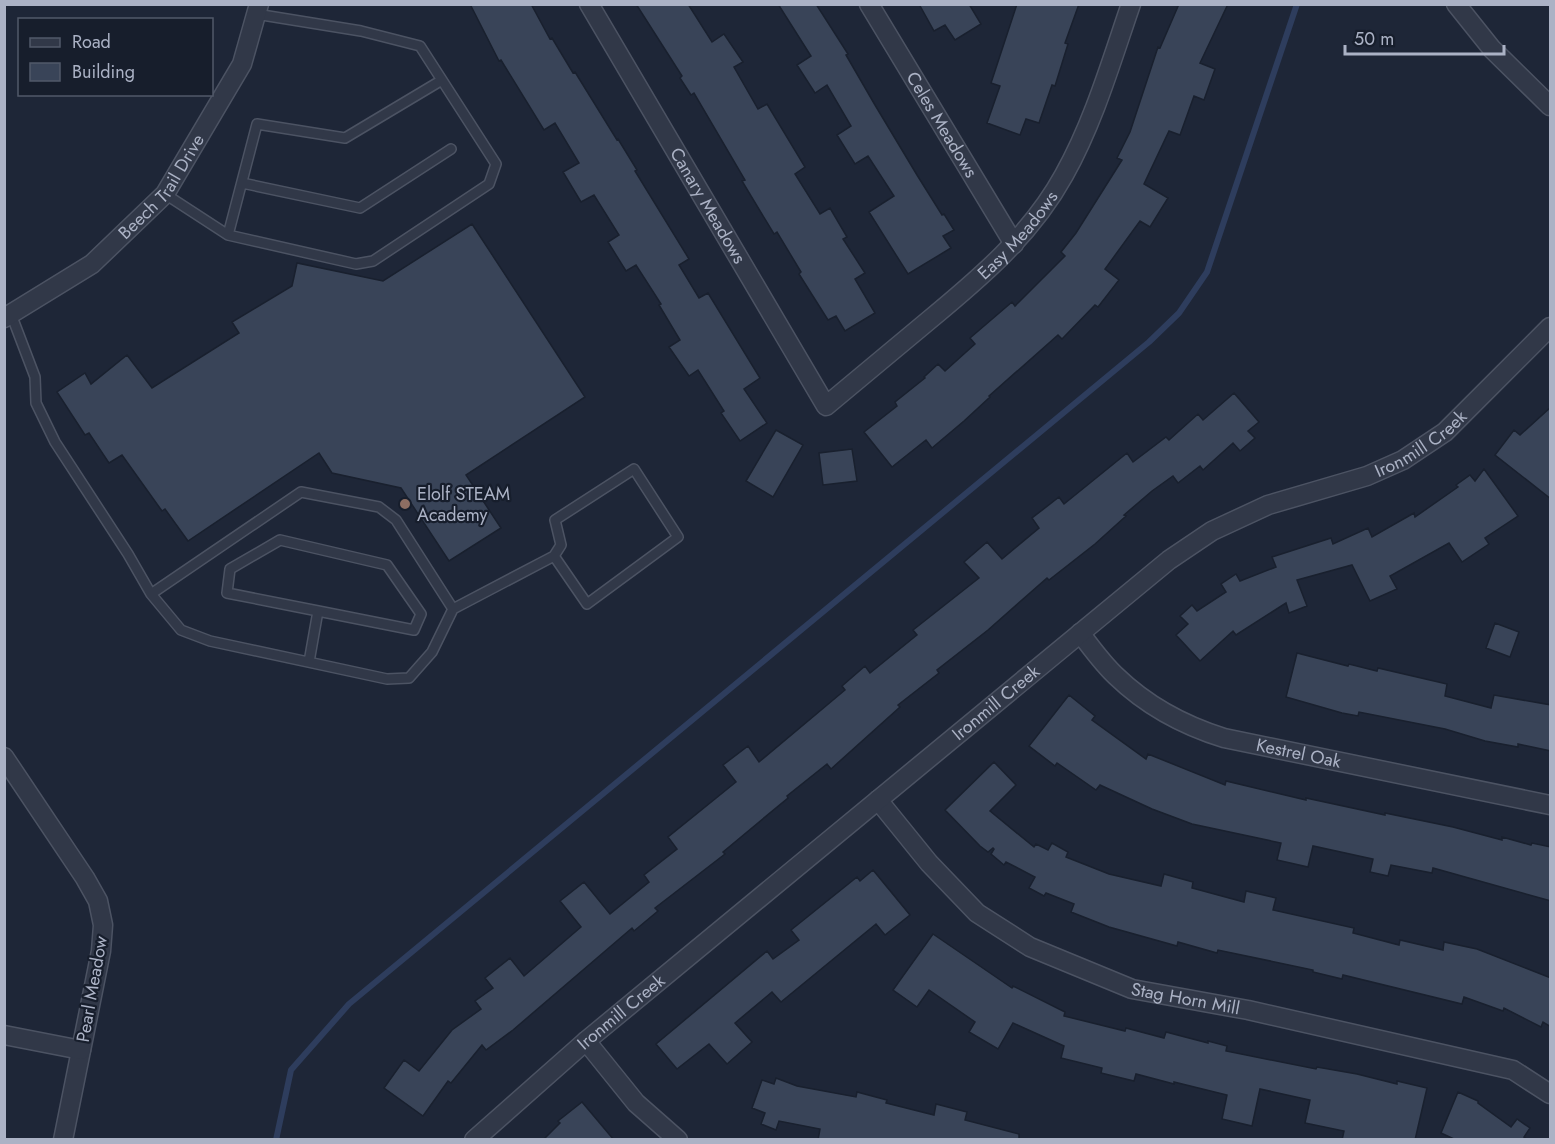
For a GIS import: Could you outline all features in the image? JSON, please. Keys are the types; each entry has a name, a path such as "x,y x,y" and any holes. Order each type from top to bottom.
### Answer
{"street":[{"name":"Canary Meadows","path":"589,4 826,406"},
{"name":"Celes Meadows","path":"869,4 1014,244"},
{"name":"Easy Meadows","path":"826,406 973,284 1014,244 1040,212 1083,138 1131,4"},
{"path":"1456,4 1492,49 1551,106"},
{"name":"Beech Trail Drive","path":"8,316 92,264 165,194 242,64 258,9"},
{"name":"Ironmill Creek","path":"474,1140 585,1041 1169,560 1212,531 1268,505 1367,476 1403,460 1444,432 1551,327"},
{"name":"Kestrel Oak","path":"1080,633 1114,675 1148,703 1197,730 1224,738 1551,805"},
{"name":"Pearl Meadow","path":"4,757 85,878 98,901 103,925 101,951 63,1140"},
{"name":"Stag Horn Mill","path":"878,800 929,863 977,914 1030,947 1132,989 1248,1010 1513,1070 1551,1094"},
{"path":"4,1035 81,1050"},
{"path":"585,1041 636,1103 678,1140"}],"lane":[{"path":"165,194 228,235 356,264 373,261 489,184 496,164 420,46 258,9"},
{"path":"228,235 257,124 345,138 442,80"},
{"path":"242,183 360,208 451,149"},
{"path":"8,316 35,377 36,403 55,442 128,554 151,594 181,630 210,641 387,679 410,678 432,652 453,609 554,556 561,545 555,520 634,469 678,537 587,604 554,556"},
{"path":"151,594 301,492 379,507 396,520 453,609"},
{"path":"280,540 387,565 421,614 414,630 318,611 227,593 230,569 280,540"},
{"path":"309,662 318,611"}],"building":[{"path":"470,4 531,4 550,39 552,38 618,139 689,259 679,265 699,298 708,293 760,378 744,389 767,423 740,441 721,413 724,411 698,370 689,376 669,347 680,340 659,305 661,304 636,265 626,271 608,242 619,235 594,195 581,202 563,172 579,163 555,123 544,130 501,60 499,61"},
{"path":"636,4 688,4 712,42 724,34 743,62 734,67 758,109 767,104 805,167 795,174 820,214 830,208 847,237 843,239 865,273 855,279 875,313 845,331 836,316 828,320 799,274 801,272 777,232 774,234 742,181 745,180 694,93 691,95 680,78 682,76"},
{"path":"778,4 816,4 848,54 846,55 917,175 954,230 943,236 951,248 908,274 869,212 894,196 868,156 855,164 837,135 851,126 827,85 815,93 797,65 811,56"},
{"path":"919,4 969,4 981,24 955,40 945,25 934,31"},
{"path":"1017,4 1079,4 1065,43 1068,44 1055,86 1052,85 1039,123 1026,119 1020,135 987,123 1000,86 991,83"},
{"path":"1179,4 1228,4 1200,63 1215,69 1204,100 1194,96 1180,135 1169,131 1144,184 1168,198 1150,227 1140,221 1105,269 1119,280 1098,307 1095,305 1062,339 1058,335 932,448 926,440 892,467 864,432 897,406 895,402 925,378 938,364 945,371 975,344 970,338 1012,302 1015,306 1065,256 1061,252 1076,233 1122,160 1117,158 1130,132 1158,47 1160,48"},
{"path":"472,224 585,397 466,475 501,528 449,561 401,488 332,473 319,453 188,541 165,509 162,511 122,455 109,463 89,433 85,435 57,392 85,373 91,384 127,355 152,388 239,333 232,322 292,286 297,263 383,281"},
{"path":"1234,393 1259,422 1248,431 1255,438 1240,451 1233,443 1203,470 1200,466 1178,483 1173,476 1152,491 1095,544 1049,580 1047,578 988,630 937,670 939,673 898,705 900,707 831,769 827,764 787,796 788,798 723,852 725,854 655,908 658,911 634,931 632,928 513,1030 486,1050 482,1045 451,1083 448,1081 423,1116 384,1088 404,1060 419,1071 452,1030 481,1009 475,1001 493,988 485,978 510,958 524,976 581,927 560,901 584,882 610,914 649,882 644,875 677,849 668,837 736,782 723,765 748,746 759,762 845,690 842,686 865,666 870,673 917,635 913,630 979,578 964,562 987,542 1002,559 1039,528 1032,518 1059,497 1064,504 1127,453 1133,462 1166,437 1169,440 1198,414 1203,420"},
{"path":"1551,407 1551,499 1495,455 1514,430 1520,435"},
{"path":"776,430 803,445 773,497 746,481"},
{"path":"852,449 857,481 823,485 819,453"},
{"path":"1484,469 1518,516 1485,538 1489,544 1462,562 1449,543 1390,576 1397,589 1370,601 1352,565 1297,580 1307,606 1289,613 1286,603 1236,635 1233,631 1200,661 1176,635 1188,624 1180,616 1192,605 1197,611 1226,592 1221,584 1236,574 1240,581 1276,567 1272,557 1331,538 1333,544 1368,528 1372,537 1414,513 1415,517 1458,487 1456,485 1470,475 1475,481"},
{"path":"1495,623 1519,632 1510,657 1486,648"},
{"path":"1297,653 1348,666 1349,664 1377,671 1378,668 1447,684 1445,696 1491,708 1494,695 1551,705 1551,751 1518,744 1518,747 1485,741 1445,729 1359,712 1358,716 1342,713 1286,697"},
{"path":"1069,695 1095,716 1092,720 1146,759 1148,754 1225,785 1226,781 1306,800 1306,798 1453,827 1502,840 1502,837 1531,845 1532,843 1551,847 1551,901 1433,868 1432,873 1391,865 1388,876 1370,872 1373,859 1313,846 1308,867 1277,860 1281,843 1192,824 1152,809 1100,785 1096,790 1057,763 1055,766 1029,746"},
{"path":"994,762 1016,785 990,811 1034,847 1036,844 1048,850 1052,843 1068,852 1066,857 1109,874 1161,886 1164,874 1193,882 1192,888 1244,902 1246,891 1276,898 1273,910 1354,928 1353,933 1399,945 1400,940 1443,950 1444,942 1477,949 1551,978 1551,1027 1543,1022 1541,1027 1504,1008 1503,1011 1464,997 1462,1004 1343,975 1342,979 1313,972 1313,970 1218,950 1217,953 1178,942 1177,946 1109,927 1071,912 1074,904 1046,893 1044,896 1029,888 1035,877 1006,862 1004,865 991,854 993,848 988,852 980,846 945,810"},
{"path":"873,870 910,915 885,935 876,924 781,1002 772,992 735,1023 752,1042 727,1064 709,1044 677,1069 656,1044 767,951 773,959 799,940 791,930 857,877 860,881"},
{"path":"933,934 1012,988 1013,986 1065,1012 1064,1016 1164,1038 1166,1032 1227,1046 1226,1051 1427,1088 1415,1140 1342,1140 1344,1131 1305,1123 1310,1100 1260,1089 1252,1126 1222,1119 1227,1095 1136,1074 1134,1081 1101,1073 1102,1068 1061,1058 1064,1046 1013,1023 998,1049 969,1032 975,1022 929,990 917,1007 893,990"},
{"path":"776,1078 797,1086 856,1097 857,1092 887,1100 886,1103 934,1115 936,1104 967,1112 965,1120 1019,1134 1019,1140 818,1140 820,1129 779,1121 776,1130 761,1124 765,1113 752,1108 762,1080 774,1084"},
{"path":"1458,1092 1478,1101 1511,1127 1517,1119 1530,1128 1524,1137 1528,1140 1456,1140 1441,1133"},
{"path":"582,1102 614,1140 543,1140 560,1123 558,1121"}],"waterway":[{"path":"276,1140 291,1070 349,1004 1149,342 1179,313 1207,272 1297,4"}],"place":[{"name":"Elolf STEAM Academy","path":"405,504"}]}
